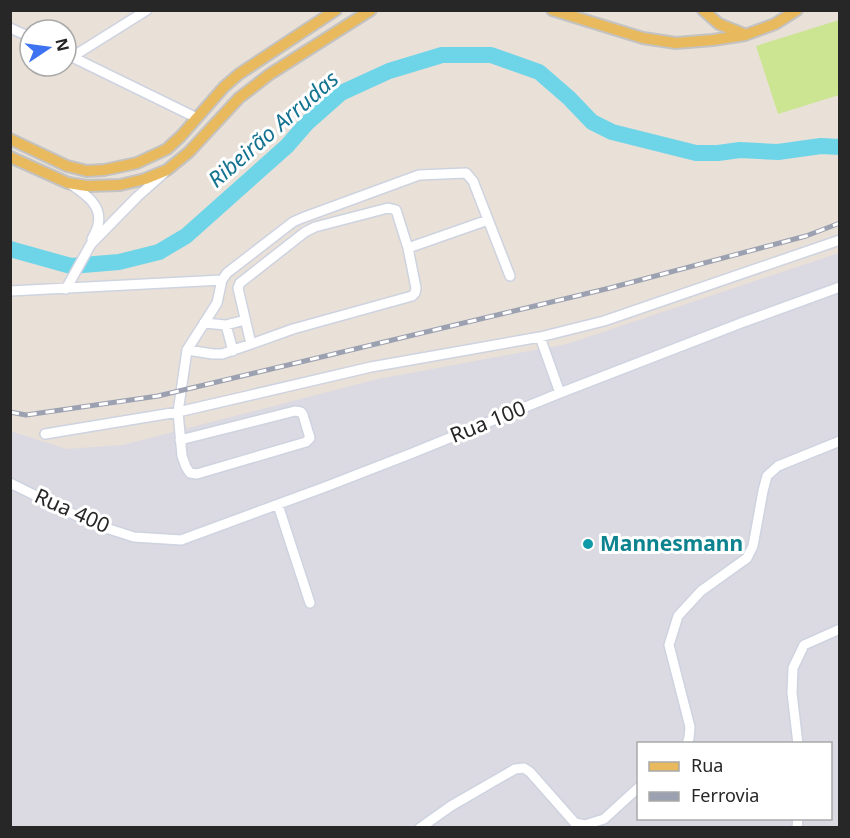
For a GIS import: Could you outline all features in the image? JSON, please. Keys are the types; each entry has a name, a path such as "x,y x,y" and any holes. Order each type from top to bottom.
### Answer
{"main road":[{"path":"10,139 67,166 87,171 138,163 167,149 224,87 239,74 336,10"},
{"path":"10,157 68,183 87,186 120,185 146,179 167,170 189,152 239,98 270,74 371,10"},
{"path":"552,10 643,38 676,43 713,40 745,34 775,24 797,10"},
{"path":"703,10 718,24 745,34"}],"street":[{"path":"78,51 147,10"},
{"path":"78,60 197,118"},
{"path":"90,244 167,170"},
{"path":"180,440 296,411 303,415 310,438 306,442 197,474 190,473 186,467 180,440 178,412 187,350 217,303 222,280 227,273 293,222 419,175 466,173 473,180 510,276"},
{"path":"68,183 90,199 98,211 99,224 68,285"},
{"path":"187,350 213,354 232,351 251,345 294,328 412,296 416,288 408,248 396,210 388,208 315,227 305,232 238,285 251,345"},
{"path":"408,248 488,220"},
{"path":"45,434 178,412 371,367 540,337 604,321 840,240"},
{"path":"10,291 68,285 222,280"},
{"name":"Rua 100","path":"134,537 181,540 278,505 560,393 840,287"},
{"path":"204,323 226,325 245,320"},
{"path":"226,325 232,351"},
{"path":"540,337 560,393"},
{"path":"688,742 690,728 669,645 678,616 701,591 747,558 753,546 767,476 778,466 840,441"},
{"name":"Rua 400","path":"10,483 79,518 134,537"},
{"path":"278,505 309,603"},
{"path":"798,742 792,693 793,668 804,645 840,631"},
{"path":"420,828 451,806 515,770 524,768 575,824 585,825 604,819 637,790"}],"shaded area":[{"path":"839,253 839,827 11,827 10,431 67,449 123,445 378,379 567,344"}],"green space":[{"path":"839,20 839,95 778,114 756,46"}],"waterway":[{"name":"Ribeirão Arrudas","path":"10,249 71,266 119,262 159,252 186,236 287,146 307,123 341,93 389,71 442,55 491,55 539,72 592,122 612,132 696,153 740,150 778,152 821,146 840,147"}],"railway":[{"path":"10,412 26,415 158,396 610,288 806,236 840,223"}],"place":[{"name":"Mannesmann","path":"588,544"}]}
